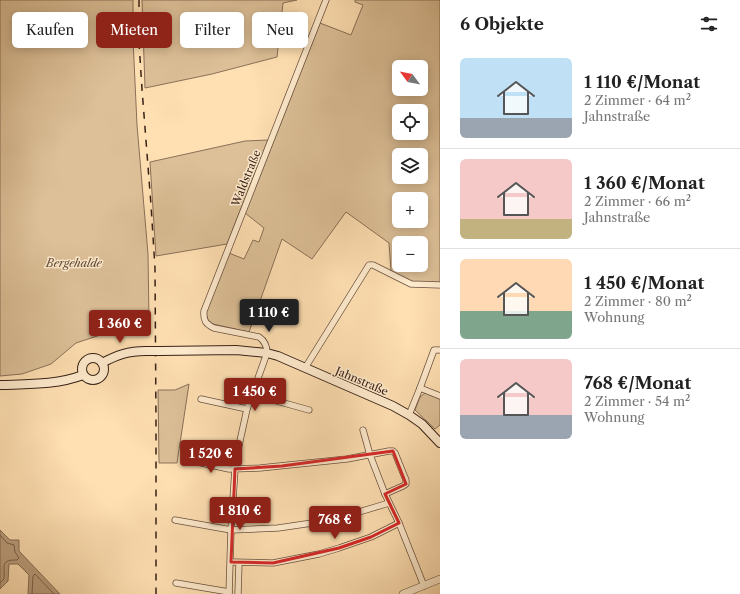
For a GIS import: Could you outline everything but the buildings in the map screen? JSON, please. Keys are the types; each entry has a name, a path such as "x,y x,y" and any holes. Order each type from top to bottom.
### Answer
{"main road":[{"name":"Jahnstraße","path":"102,363 123,353 134,351 236,350 267,353 278,356 393,406 422,424 440,443"},
{"path":"97,359 102,363 104,372 97,380 88,379 83,375 83,364 88,360 97,359"},
{"path":"0,385 54,383 83,375"}],"street":[{"name":"Waldstraße","path":"267,353 264,340 259,336 214,328 208,325 204,320 204,311 326,0"},
{"path":"305,368 369,265 374,265 411,284 440,285"},
{"path":"409,415 434,350 440,350"},
{"path":"176,583 229,593 235,469 247,409 267,353"},
{"path":"420,388 440,396"},
{"path":"252,394 309,410"},
{"path":"201,399 247,409"},
{"path":"363,430 370,455 385,494 399,523 424,586"},
{"path":"188,460 235,469 347,459 393,451 406,480 406,484 385,494"},
{"path":"175,520 232,530 278,528 338,518 389,503"},
{"path":"230,562 273,563 319,554 371,537 399,523"},
{"path":"238,594 239,563"},
{"path":"403,594 440,579"}],"highlighted area":[{"path":"393,451 406,484 385,494 399,523 371,537 339,548 273,563 231,562 235,469 282,466"}],"green space":[{"name":"Bergehalde","path":"0,0 133,0 133,12 96,12 96,48 133,48 137,125 148,254 149,319 76,343 51,364 22,374 0,376"},
{"path":"142,0 297,0 283,3 282,12 252,12 252,48 278,48 277,57 212,74 145,88 144,48 172,48 172,12 142,12"},
{"path":"355,0 440,0 440,283 410,282 393,272 428,272 428,236 392,236 392,272 389,243 346,212 312,259 282,239 249,332 213,324 208,320 206,313 229,253 244,259 253,240 259,242 264,228 245,213 320,23 351,35 363,5 355,2"},
{"path":"268,140 227,244 156,256 150,162 245,141"},
{"path":"189,384 177,463 159,463 158,390 175,390"},
{"path":"425,393 440,398 440,425 435,429 415,410 420,397"}],"water":[{"path":"0,530 10,540 19,540 19,551 60,594 28,594 29,575 18,564 9,564 8,581 0,589"}],"railway":[{"path":"139,0 139,42 155,268 156,594"}]}
